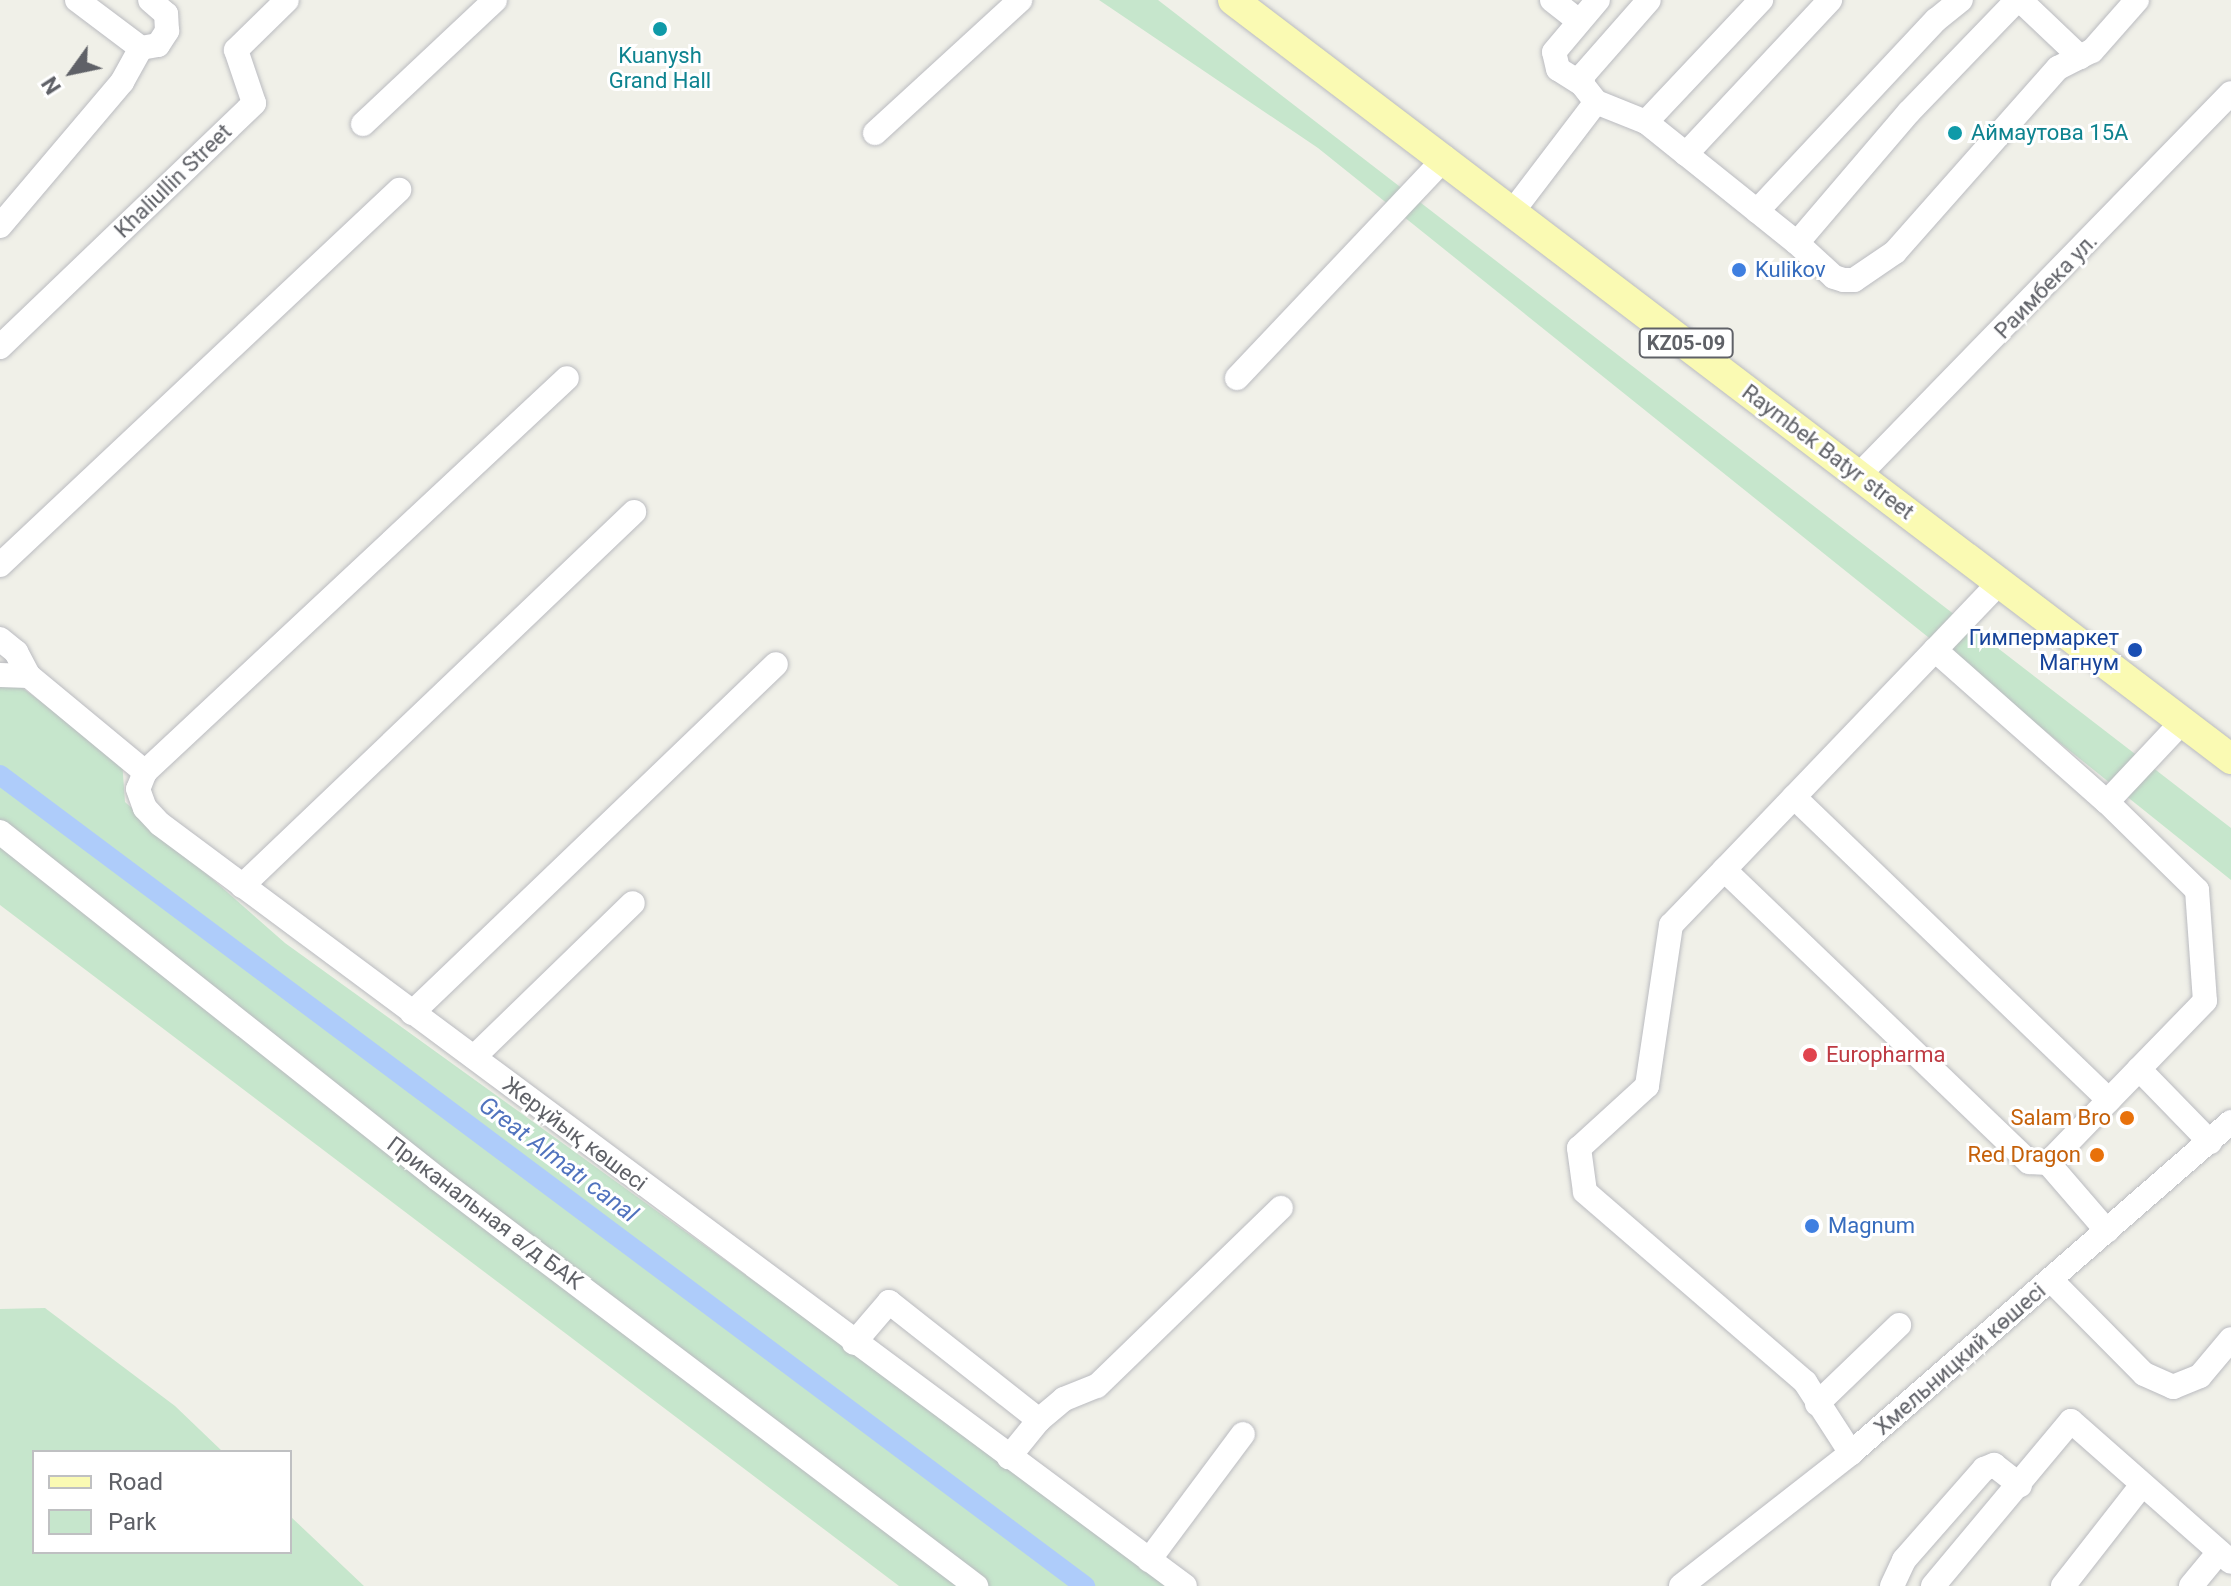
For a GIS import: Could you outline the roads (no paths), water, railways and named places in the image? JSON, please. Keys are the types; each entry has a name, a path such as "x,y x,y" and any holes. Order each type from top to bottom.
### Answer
{"main road":[{"name":"Raymbek Batyr street","path":"1233,0 1445,158 2231,759"}],"street":[{"path":"77,0 141,48 158,45 167,31 166,14 150,0"},
{"name":"Khaliullin Street","path":"0,347 254,103 236,50 287,0"},
{"path":"363,124 495,0"},
{"path":"875,133 1020,0"},
{"path":"1552,0 1579,21"},
{"path":"1598,0 1554,52 1554,62 1589,93 1646,122 1797,243 1834,277 1854,280 1895,252 2058,68 2092,51 2137,0"},
{"path":"1513,211 1589,93 1592,64 1649,0"},
{"path":"1646,122 1761,0"},
{"path":"1686,154 1830,0"},
{"path":"1757,211 1936,20 1961,0"},
{"path":"1797,243 1909,112 2018,0 2080,57"},
{"path":"0,226 122,82 141,48"},
{"name":"Раимбека ул.","path":"1859,475 2231,93"},
{"path":"1237,378 1445,158"},
{"path":"0,565 399,190"},
{"path":"0,639 16,652 29,676 145,772 567,378"},
{"path":"242,886 634,512"},
{"path":"1851,1453 1805,1382 1585,1192 1579,1148 1647,1086 1671,925 2000,582"},
{"path":"1935,650 2107,802 2197,890 2205,1001 2048,1163"},
{"path":"412,1013 776,664"},
{"path":"0,675 29,676"},
{"path":"2107,802 2182,722"},
{"name":"Жерұйық көшесі","path":"145,772 138,789 145,808 242,886 1185,1586"},
{"path":"1794,797 2109,1100"},
{"name":"Приканальная а/д БАК","path":"0,832 438,1179 976,1586"},
{"path":"1724,870 2029,1162 2048,1163 2107,1231"},
{"path":"474,1057 633,903"},
{"path":"2139,1069 2210,1142"},
{"name":"Хмельницкий көшесі","path":"1681,1586 1851,1453 2231,1122"},
{"path":"1009,1457 1039,1420 1064,1399 1097,1386 1281,1208"},
{"path":"2051,1280 2144,1374 2173,1387 2200,1376 2231,1339"},
{"path":"854,1343 889,1302 1039,1420"},
{"path":"1817,1404 1899,1325"},
{"path":"1933,1586 2071,1421 2225,1557 2191,1586"},
{"path":"1149,1560 1243,1434"},
{"path":"1892,1586 1904,1560 1984,1469 1994,1465 2020,1485"},
{"path":"2063,1586 2142,1485"}],"waterway":[{"name":"Great Almatı canal","path":"0,775 1085,1586"}],"place":[{"name":"Kuanysh Grand Hall","path":"660,29"},
{"name":"Аймаутова 15А","path":"1955,133"},
{"name":"Kulikov","path":"1739,270"},
{"name":"Гимпермаркет Магнум","path":"2135,650"},
{"name":"Europharma","path":"1810,1055"},
{"name":"Salam Bro","path":"2127,1118"},
{"name":"Red Dragon","path":"2097,1155"},
{"name":"Magnum","path":"1812,1226"}]}
